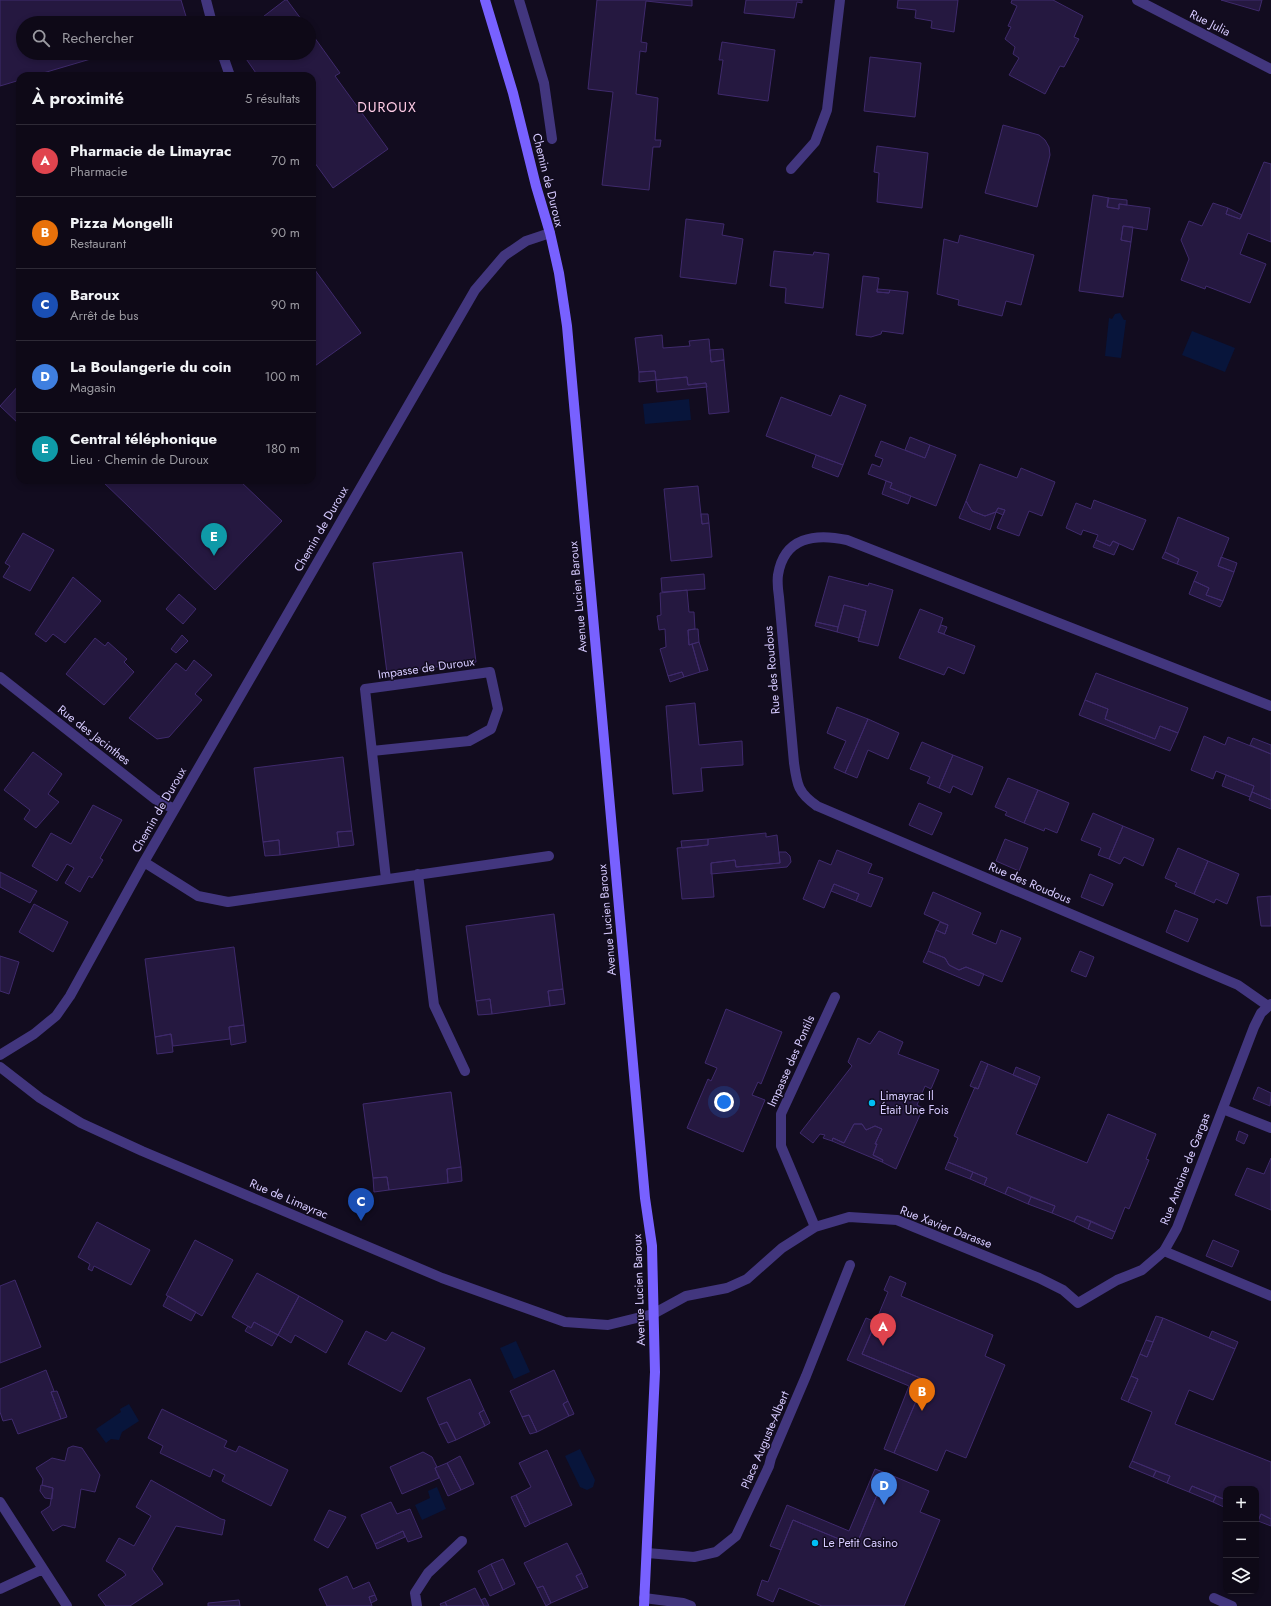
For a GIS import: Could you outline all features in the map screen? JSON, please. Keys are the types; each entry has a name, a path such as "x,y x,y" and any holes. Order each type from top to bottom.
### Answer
{"street":[{"path":"206,0 210,16"},
{"name":"Chemin de Duroux","path":"0,1055 34,1034 56,1016 70,996 174,809 475,290 504,256 526,241 550,233 536,186 513,93 485,0"},
{"path":"519,0 544,82 552,139"},
{"path":"791,169 814,142 826,110 840,0"},
{"name":"Rue Julia","path":"1137,0 1271,69"},
{"path":"224,60 229,72"},
{"name":"Avenue Lucien Baroux","path":"550,233 559,273 566,326 645,1198 652,1246 655,1378 644,1602"},
{"name":"Rue des Roudous","path":"1269,1005 1238,985 817,806 807,799 798,788 794,763 778,576 782,560 791,548 803,540 815,536 833,537 847,540 1271,706"},
{"name":"Impasse de Duroux","path":"372,751 469,741 491,729 498,709 490,672 365,689 386,879"},
{"name":"Rue des Jacinthes","path":"0,678 155,799 174,809"},
{"path":"144,862 198,896 228,902 549,856"},
{"path":"418,874 434,1005 465,1071"},
{"name":"Impasse des Pontils","path":"815,1227 781,1146 781,1114 835,997"},
{"name":"Rue Antoine de Gargas","path":"1078,1303 1117,1280 1142,1270 1164,1252 1177,1228 1254,1027 1261,1013 1269,1005"},
{"name":"Rue de Limayrac","path":"0,1067 40,1098 81,1123 142,1151 442,1278 546,1316 578,1324 608,1326 653,1314"},
{"path":"1223,1109 1271,1128"},
{"name":"Rue Xavier Darasse","path":"653,1314 686,1296 727,1288 747,1279 782,1248 815,1227 849,1217 897,1220 1039,1278 1063,1290 1078,1303"},
{"path":"1164,1252 1271,1296"},
{"name":"Place Auguste-Albert","path":"647,1553 694,1557 716,1552 736,1536 769,1466 850,1265"},
{"path":"0,1502 67,1606"},
{"path":"417,1606 415,1593 428,1573 462,1541"},
{"path":"0,1589 43,1569"},
{"path":"1214,1598 1232,1606"},
{"path":"644,1602 683,1603 691,1606"}],"water":[{"path":"1120,313 1124,320 1126,320 1121,358 1105,356 1109,318 1112,319 1115,314"},
{"path":"1192,331 1235,348 1225,372 1182,355"},
{"path":"689,399 691,420 645,424 643,404"},
{"path":"516,1341 530,1372 514,1379 500,1348"},
{"path":"129,1404 139,1421 122,1432 119,1440 111,1439 106,1443 96,1429 121,1412 120,1409"},
{"path":"580,1449 595,1480 593,1487 587,1490 580,1487 565,1456"},
{"path":"437,1487 446,1509 422,1520 415,1505 430,1498 428,1491"}],"building":[{"path":"0,0 181,0 186,16 16,16 16,60 87,60 47,72 16,72 16,81 0,86"},
{"path":"287,0 299,16 264,16"},
{"path":"597,0 692,0 692,6 646,1 641,42 647,43 646,52 640,51 636,94 658,98 655,140 661,140 660,147 653,147 649,190 602,185 613,92 588,89"},
{"path":"746,0 802,0 802,3 797,2 794,18 744,13"},
{"path":"898,0 958,0 954,32 931,28 932,21 915,18 916,10 897,8"},
{"path":"1012,0 1053,0 1083,16 1074,37 1079,39 1064,67 1060,66 1045,94 1009,75 1019,58 1013,54 1015,47 1005,39 1011,27 1008,26 1017,6 1011,3"},
{"path":"1221,0 1262,0 1259,11"},
{"path":"316,40 340,73 335,76 388,149 333,188 316,165 316,72 255,72 247,60 316,60"},
{"path":"722,42 775,50 768,101 718,94 723,60 719,60"},
{"path":"870,57 921,63 915,117 864,111"},
{"path":"1003,125 1039,135 1045,140 1049,147 1050,155 1037,207 985,193"},
{"path":"877,146 928,153 922,208 877,202 879,173 874,172"},
{"path":"1264,162 1271,164 1271,242 1248,233 1240,254 1266,264 1250,303 1206,286 1205,289 1181,280 1189,259 1181,240 1189,221 1202,226 1213,203 1228,208 1226,214 1240,219"},
{"path":"1093,195 1109,198 1107,207 1119,209 1119,204 1150,208 1147,230 1123,226 1121,240 1131,242 1123,297 1079,291"},
{"path":"1108,198 1127,200 1127,205 1119,204 1119,209 1107,207"},
{"path":"1228,208 1242,215 1240,219 1226,214"},
{"path":"686,219 724,224 722,235 743,239 736,284 680,277"},
{"path":"1123,226 1133,227 1131,242 1121,240"},
{"path":"960,235 1034,255 1021,305 1006,301 1002,316 958,305 959,300 937,294 944,239 958,243"},
{"path":"774,251 813,255 814,252 829,254 823,308 785,303 786,288 770,286"},
{"path":"316,271 361,333 316,365"},
{"path":"863,276 879,278 877,292 889,293 890,290 908,292 903,334 882,331 881,334 871,337 856,335"},
{"path":"877,289 890,290 889,293 877,292"},
{"path":"662,335 663,348 690,346 689,341 709,339 711,362 724,360 729,412 709,414 706,383 688,385 687,377 656,380 655,371 639,372 635,338"},
{"path":"723,349 724,360 711,362 710,350"},
{"path":"655,371 656,380 639,382 639,372"},
{"path":"687,377 688,385 706,383 707,387 657,392 656,380"},
{"path":"16,388 16,421 0,406"},
{"path":"840,395 866,405 843,465 766,436 781,397 831,416"},
{"path":"910,437 930,445 925,458 905,450"},
{"path":"881,441 925,458 930,445 956,455 936,506 890,488 892,483 868,474 872,464 880,467 883,459 875,456"},
{"path":"816,455 843,465 838,477 812,467"},
{"path":"980,464 1017,478 1021,468 1055,482 1042,516 1029,511 1019,536 997,528 1005,510 998,508 996,512 985,516 972,511 966,501"},
{"path":"886,481 892,483 890,488 911,496 908,504 882,494"},
{"path":"105,484 243,484 282,521 215,590"},
{"path":"698,486 702,524 709,523 712,557 671,561 664,489"},
{"path":"1094,500 1146,520 1133,550 1113,541 1110,546 1096,540 1098,535 1083,530 1081,535 1066,528 1076,503 1091,509"},
{"path":"966,501 972,511 985,516 996,512 990,530 959,518"},
{"path":"998,508 1005,510 1003,515 996,512"},
{"path":"701,514 708,514 709,523 702,524"},
{"path":"1178,517 1229,538 1218,566 1234,572 1223,601 1206,595 1209,588 1194,581 1198,572 1177,564 1179,559 1165,552"},
{"path":"23,533 54,550 30,591 3,577 10,566 5,563"},
{"path":"1096,540 1110,546 1113,541 1119,544 1114,555 1093,547"},
{"path":"462,552 476,662 387,673 373,563"},
{"path":"1165,552 1179,559 1177,564 1162,558"},
{"path":"1221,557 1237,563 1234,572 1218,566"},
{"path":"704,574 705,589 662,592 661,578"},
{"path":"829,576 868,586 869,583 893,590 878,646 858,641 866,611 844,605 838,627 816,622"},
{"path":"73,577 101,601 65,643 53,634 46,642 35,634"},
{"path":"1194,581 1209,588 1206,595 1223,601 1220,607 1189,594"},
{"path":"687,590 689,612 694,612 695,629 688,630 689,645 692,644 700,672 684,677 682,672 668,676 660,649 666,647 665,629 659,630 657,616 661,615 660,593"},
{"path":"179,594 196,609 183,624 166,609"},
{"path":"844,605 866,611 859,638 837,632"},
{"path":"920,609 943,618 938,632 975,646 964,674 948,667 944,675 899,658"},
{"path":"816,622 838,627 837,632 815,626"},
{"path":"941,625 947,627 944,634 938,632"},
{"path":"698,629 699,642 689,645 688,630"},
{"path":"182,635 188,641 176,653 171,649"},
{"path":"95,638 105,646 108,642 127,659 124,662 134,672 104,705 66,674"},
{"path":"699,642 708,670 700,672 692,644"},
{"path":"194,660 212,675 195,694 202,700 169,737 157,739 129,718 176,663 186,671"},
{"path":"682,672 684,677 670,682 668,676"},
{"path":"1096,673 1188,708 1178,733 1160,726 1155,739 1105,719 1108,709 1085,700"},
{"path":"1085,700 1108,709 1105,719 1155,739 1160,726 1178,733 1170,751 1079,715"},
{"path":"695,703 699,745 742,741 743,765 701,768 703,791 673,794 666,706"},
{"path":"837,707 868,719 845,773 834,768 846,741 827,733"},
{"path":"868,719 899,733 888,759 868,750 857,778 845,773"},
{"path":"1204,736 1225,745 1228,737 1271,754 1271,800 1252,792 1254,786 1216,771 1213,779 1191,770"},
{"path":"1253,738 1271,745 1271,754 1250,745"},
{"path":"922,742 953,755 939,788 927,783 930,777 910,769"},
{"path":"33,752 62,774 48,794 59,802 36,828 24,819 30,810 4,790"},
{"path":"953,755 983,767 972,795 953,786 950,793 939,788"},
{"path":"343,757 352,831 337,832 339,847 280,855 279,840 263,842 254,768"},
{"path":"1226,775 1254,786 1250,797 1222,786"},
{"path":"1008,778 1038,790 1024,823 1005,815 1007,812 995,807"},
{"path":"1038,790 1069,803 1057,833 1045,828 1044,831 1024,823"},
{"path":"1252,792 1271,800 1271,809 1249,800"},
{"path":"919,803 942,813 932,835 909,825"},
{"path":"93,805 122,820 100,858 103,860 92,878 89,876 80,892 65,883 74,868 67,864 57,881 32,866 51,833 71,844"},
{"path":"1093,813 1123,826 1109,859 1098,855 1101,848 1081,840"},
{"path":"1123,826 1154,839 1143,866 1124,857 1120,864 1109,859"},
{"path":"352,831 354,845 339,847 337,832"},
{"path":"766,833 766,837 777,835 780,863 736,867 735,860 711,863 714,897 682,899 677,848 708,845 708,839"},
{"path":"708,839 708,845 682,848 681,841"},
{"path":"1005,839 1028,848 1019,871 996,861"},
{"path":"279,840 280,855 265,856 263,842"},
{"path":"1178,848 1208,861 1194,894 1175,886 1177,883 1165,878"},
{"path":"837,850 872,864 868,873 883,878 871,907 856,901 859,894 834,884 824,908 803,899 819,860 831,865"},
{"path":"779,852 786,852 790,856 791,862 787,867 711,874 711,863 735,860 736,867 780,863"},
{"path":"1208,861 1239,874 1227,904 1216,899 1214,903 1194,894"},
{"path":"0,872 37,891 30,903 0,887"},
{"path":"1090,874 1113,884 1103,906 1081,897"},
{"path":"834,884 859,894 856,901 831,891"},
{"path":"933,892 981,913 972,934 996,944 1001,930 1021,938 1002,982 966,967 959,970 949,965 945,958 928,951 936,930 945,934 948,925 924,914"},
{"path":"1271,896 1271,926 1261,926 1257,897"},
{"path":"34,904 68,922 53,952 19,932"},
{"path":"1175,910 1198,919 1188,942 1166,932"},
{"path":"554,914 563,989 548,991 550,1006 492,1014 490,999 476,1001 466,926"},
{"path":"940,922 948,925 945,934 936,930"},
{"path":"234,947 244,1025 229,1027 230,1039 173,1046 171,1034 155,1037 145,959"},
{"path":"928,951 945,958 949,965 959,970 966,967 984,974 979,986 923,962"},
{"path":"1080,951 1094,957 1086,977 1071,971"},
{"path":"0,956 19,962 9,994 0,991"},
{"path":"563,989 565,1004 550,1006 548,991"},
{"path":"490,999 492,1014 478,1015 476,1001"},
{"path":"726,1009 782,1032 761,1084 758,1082 752,1095 765,1100 743,1152 687,1128 708,1079 711,1081 717,1068 705,1063"},
{"path":"244,1025 246,1042 231,1045 229,1027"},
{"path":"879,1031 903,1042 898,1054 939,1070 931,1089 925,1086 917,1105 923,1108 896,1169 882,1162 883,1160 873,1155 877,1144 875,1144 882,1129 875,1126 866,1130 862,1124 854,1124 844,1143 833,1138 832,1141 823,1138 825,1135 820,1134 813,1143 800,1133 852,1066 848,1062 858,1038 870,1044"},
{"path":"171,1034 173,1052 157,1054 155,1037"},
{"path":"981,1061 988,1064 978,1089 970,1086"},
{"path":"988,1064 1037,1085 1016,1134 1087,1163 1108,1114 1156,1134 1146,1159 1149,1160 1129,1209 1125,1207 1115,1232 1077,1216 1074,1222 1052,1213 1055,1206 1008,1187 1005,1194 984,1185 987,1178 948,1162 958,1138 954,1136 975,1087 978,1089"},
{"path":"1016,1067 1040,1077 1037,1085 1013,1075"},
{"path":"1258,1087 1271,1093 1270,1106 1253,1099"},
{"path":"451,1092 461,1167 447,1169 448,1183 389,1190 387,1177 373,1178 363,1104"},
{"path":"854,1124 862,1124 866,1130 875,1126 882,1129 875,1144 877,1144 873,1155 883,1160 882,1162 832,1141 833,1138 844,1143"},
{"path":"1239,1131 1248,1135 1244,1144 1236,1140"},
{"path":"1271,1158 1271,1210 1235,1195 1247,1168 1264,1174"},
{"path":"948,1162 973,1172 970,1179 945,1169"},
{"path":"461,1167 462,1181 448,1183 447,1169"},
{"path":"973,1172 987,1178 984,1185 970,1179"},
{"path":"387,1177 389,1190 374,1192 373,1178"},
{"path":"1008,1187 1031,1197 1028,1204 1005,1194"},
{"path":"1031,1197 1055,1206 1052,1213 1028,1204"},
{"path":"1077,1216 1091,1221 1088,1229 1074,1222"},
{"path":"1091,1221 1115,1232 1112,1239 1088,1229"},
{"path":"97,1222 150,1250 131,1285 94,1266 92,1271 88,1269 90,1264 78,1257"},
{"path":"195,1240 233,1260 202,1316 166,1295"},
{"path":"1213,1240 1239,1251 1232,1267 1206,1256"},
{"path":"257,1273 299,1296 278,1335 254,1322 251,1328 232,1317"},
{"path":"890,1276 906,1283 901,1296 993,1335 985,1356 1005,1365 966,1458 946,1450 937,1471 894,1453 925,1380 862,1354 888,1292 884,1290"},
{"path":"15,1280 41,1347 0,1363 0,1286"},
{"path":"168,1296 196,1312 191,1321 163,1306"},
{"path":"299,1296 343,1321 326,1353 295,1335 291,1343 278,1335"},
{"path":"1156,1316 1163,1318 1153,1342 1146,1340"},
{"path":"866,1318 876,1322 862,1354 925,1380 894,1453 884,1449 909,1386 847,1360"},
{"path":"1163,1318 1235,1349 1213,1400 1189,1390 1175,1424 1271,1462 1271,1519 1261,1514 1259,1519 1259,1486 1223,1486 1223,1499 1192,1486 1189,1492 1167,1483 1170,1476 1132,1461 1152,1412 1128,1402 1138,1379 1131,1376 1140,1354 1147,1357"},
{"path":"254,1322 278,1335 272,1346 245,1331 248,1326 251,1328"},
{"path":"366,1331 386,1341 392,1332 425,1348 401,1392 348,1364"},
{"path":"1212,1331 1238,1342 1235,1349 1209,1338"},
{"path":"1146,1340 1153,1342 1147,1357 1140,1354"},
{"path":"46,1370 54,1391 51,1392 61,1419 18,1434 12,1419 3,1421 0,1412 0,1389"},
{"path":"554,1370 568,1401 563,1404 569,1416 537,1432 529,1415 522,1417 510,1391"},
{"path":"1131,1376 1138,1379 1128,1402 1121,1399"},
{"path":"470,1379 484,1410 479,1413 485,1426 456,1440 447,1422 439,1425 427,1398"},
{"path":"57,1391 67,1417 61,1419 51,1392"},
{"path":"568,1401 574,1414 569,1416 563,1404"},
{"path":"162,1409 227,1441 224,1447 236,1452 239,1446 288,1470 271,1506 222,1481 225,1475 213,1469 210,1477 160,1453 163,1446 148,1438"},
{"path":"484,1410 490,1423 485,1426 479,1413"},
{"path":"529,1415 537,1432 530,1434 522,1417"},
{"path":"447,1422 456,1440 448,1443 439,1425"},
{"path":"73,1446 82,1448 100,1475 95,1492 81,1489 75,1528 63,1525 53,1531 41,1512 50,1506 53,1488 42,1485 43,1479 36,1468 52,1458 65,1461 68,1448"},
{"path":"547,1450 572,1505 530,1524 516,1495 531,1487 519,1463"},
{"path":"423,1452 432,1457 437,1467 435,1468 439,1478 402,1494 390,1467"},
{"path":"460,1456 474,1484 461,1490 447,1463"},
{"path":"1132,1461 1156,1471 1153,1477 1129,1467"},
{"path":"447,1463 461,1490 448,1496 435,1468"},
{"path":"875,1469 886,1473 856,1546 793,1520 781,1550 770,1546 787,1505 849,1531"},
{"path":"1156,1471 1170,1476 1167,1483 1153,1477"},
{"path":"886,1473 929,1491 920,1512 940,1520 904,1606 822,1606 779,1588 773,1602 757,1595 762,1580 768,1582 793,1520 856,1546"},
{"path":"151,1480 225,1520 222,1535 176,1526 152,1569 163,1584 130,1606 106,1606 98,1595 126,1575 123,1571 106,1561 119,1538 134,1546 151,1516 136,1507"},
{"path":"41,1485 53,1488 52,1499 45,1498 40,1491"},
{"path":"1192,1486 1216,1496 1213,1502 1189,1492"},
{"path":"516,1495 530,1524 525,1527 511,1497"},
{"path":"1216,1496 1223,1499 1223,1507 1213,1502"},
{"path":"391,1502 397,1514 410,1509 422,1537 408,1542 403,1531 375,1544 361,1515"},
{"path":"329,1510 346,1517 328,1548 314,1540"},
{"path":"1261,1514 1271,1519 1271,1526 1259,1521"},
{"path":"403,1531 405,1537 377,1549 375,1544"},
{"path":"567,1543 582,1573 576,1576 583,1589 551,1603 543,1586 537,1588 524,1563"},
{"path":"503,1559 515,1584 503,1590 491,1564"},
{"path":"491,1564 503,1590 490,1596 478,1571"},
{"path":"582,1573 588,1587 583,1589 576,1576"},
{"path":"347,1576 353,1589 369,1582 375,1595 369,1597 372,1606 327,1606 319,1589"},
{"path":"543,1586 551,1603 546,1606 537,1588"},
{"path":"475,1588 484,1606 447,1606 445,1602"},
{"path":"375,1595 377,1600 371,1603 369,1597"},
{"path":"485,1598 489,1606 484,1606 481,1600"},
{"path":"239,1600 240,1606 208,1606 208,1603"},
{"path":"445,1602 447,1606 441,1606 440,1604"}],"place":[{"name":"Central téléphonique","path":"214,556"},
{"name":"Limayrac Il Était Une Fois","path":"872,1103"},
{"name":"Baroux","path":"361,1221"},
{"name":"Pharmacie de Limayrac","path":"883,1346"},
{"name":"Pizza Mongelli","path":"922,1411"},
{"name":"La Boulangerie du coin","path":"884,1505"},
{"name":"Le Petit Casino","path":"815,1543"}],"district":[{"name":"DUROUX","path":"387,107"}]}
